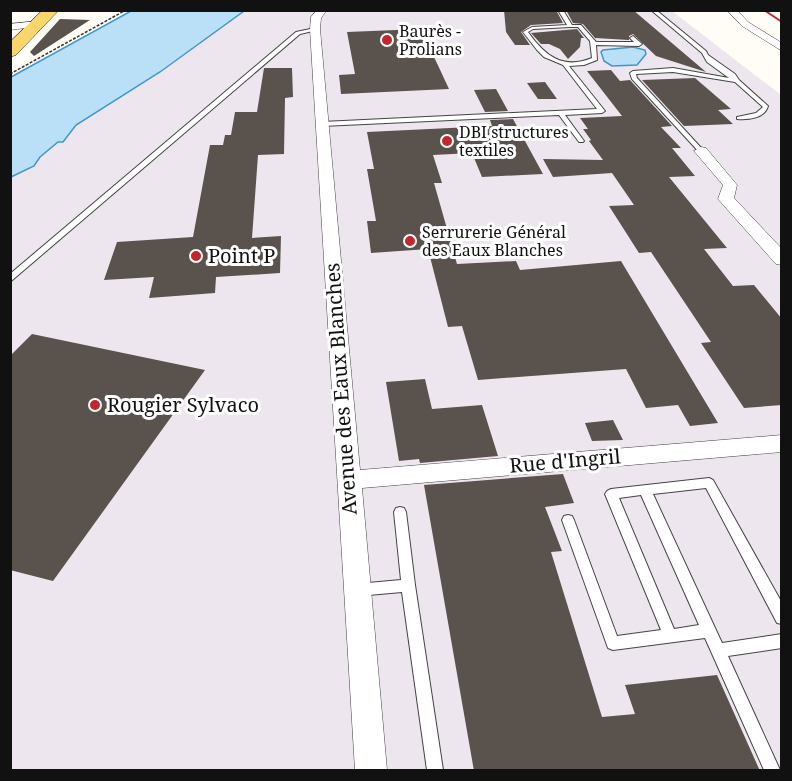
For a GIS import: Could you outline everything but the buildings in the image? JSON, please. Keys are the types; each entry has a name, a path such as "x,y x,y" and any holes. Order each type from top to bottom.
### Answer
{"main road":[{"path":"10,52 52,10"}],"street":[{"name":"Avenue des Eaux Blanches","path":"323,10 316,17 315,28 371,771"},
{"path":"731,10 745,24 782,48"},
{"path":"10,27 39,24"},
{"path":"701,151 730,185 726,199 782,260"},
{"name":"Rue d'Ingril","path":"348,480 782,443"}],"lane":[{"path":"560,10 570,26"},
{"path":"653,10 704,52 727,76 737,81 766,106 764,111 755,116 739,118"},
{"path":"579,26 594,43 595,59 587,63 565,65 547,58 525,32 532,28 579,26"},
{"path":"10,279 298,33 315,28"},
{"path":"594,43 639,44 633,38"},
{"path":"322,124 602,111 565,65"},
{"path":"701,151 634,78 633,73 673,70 737,81"},
{"path":"561,113 581,141"},
{"path":"670,635 611,494 709,483 782,618"},
{"path":"645,490 772,771"},
{"path":"400,512 408,585 435,771"},
{"path":"568,520 614,643 710,632"},
{"path":"356,590 408,585"},
{"path":"718,651 782,641"}],"path":[{"path":"10,74 126,10"}],"shaded area":[{"path":"244,11 672,11 781,95 781,770 11,770 11,177 34,166 40,157 76,125 160,72"}],"water":[{"path":"131,11 244,11 160,72 76,125 63,142 58,142 40,157 34,166 11,177 11,77"},
{"path":"633,47 645,50 646,54 637,65 612,66 604,61 601,52 603,50"}],"railway":[{"path":"764,10 782,22"}],"place":[{"name":"Baurès - Prolians","path":"387,40"},
{"name":"DBI structures textiles","path":"447,141"},
{"name":"Serrurerie Général des Eaux Blanches","path":"410,241"},
{"name":"Point P","path":"196,256"},
{"name":"Rougier Sylvaco","path":"95,405"}]}
